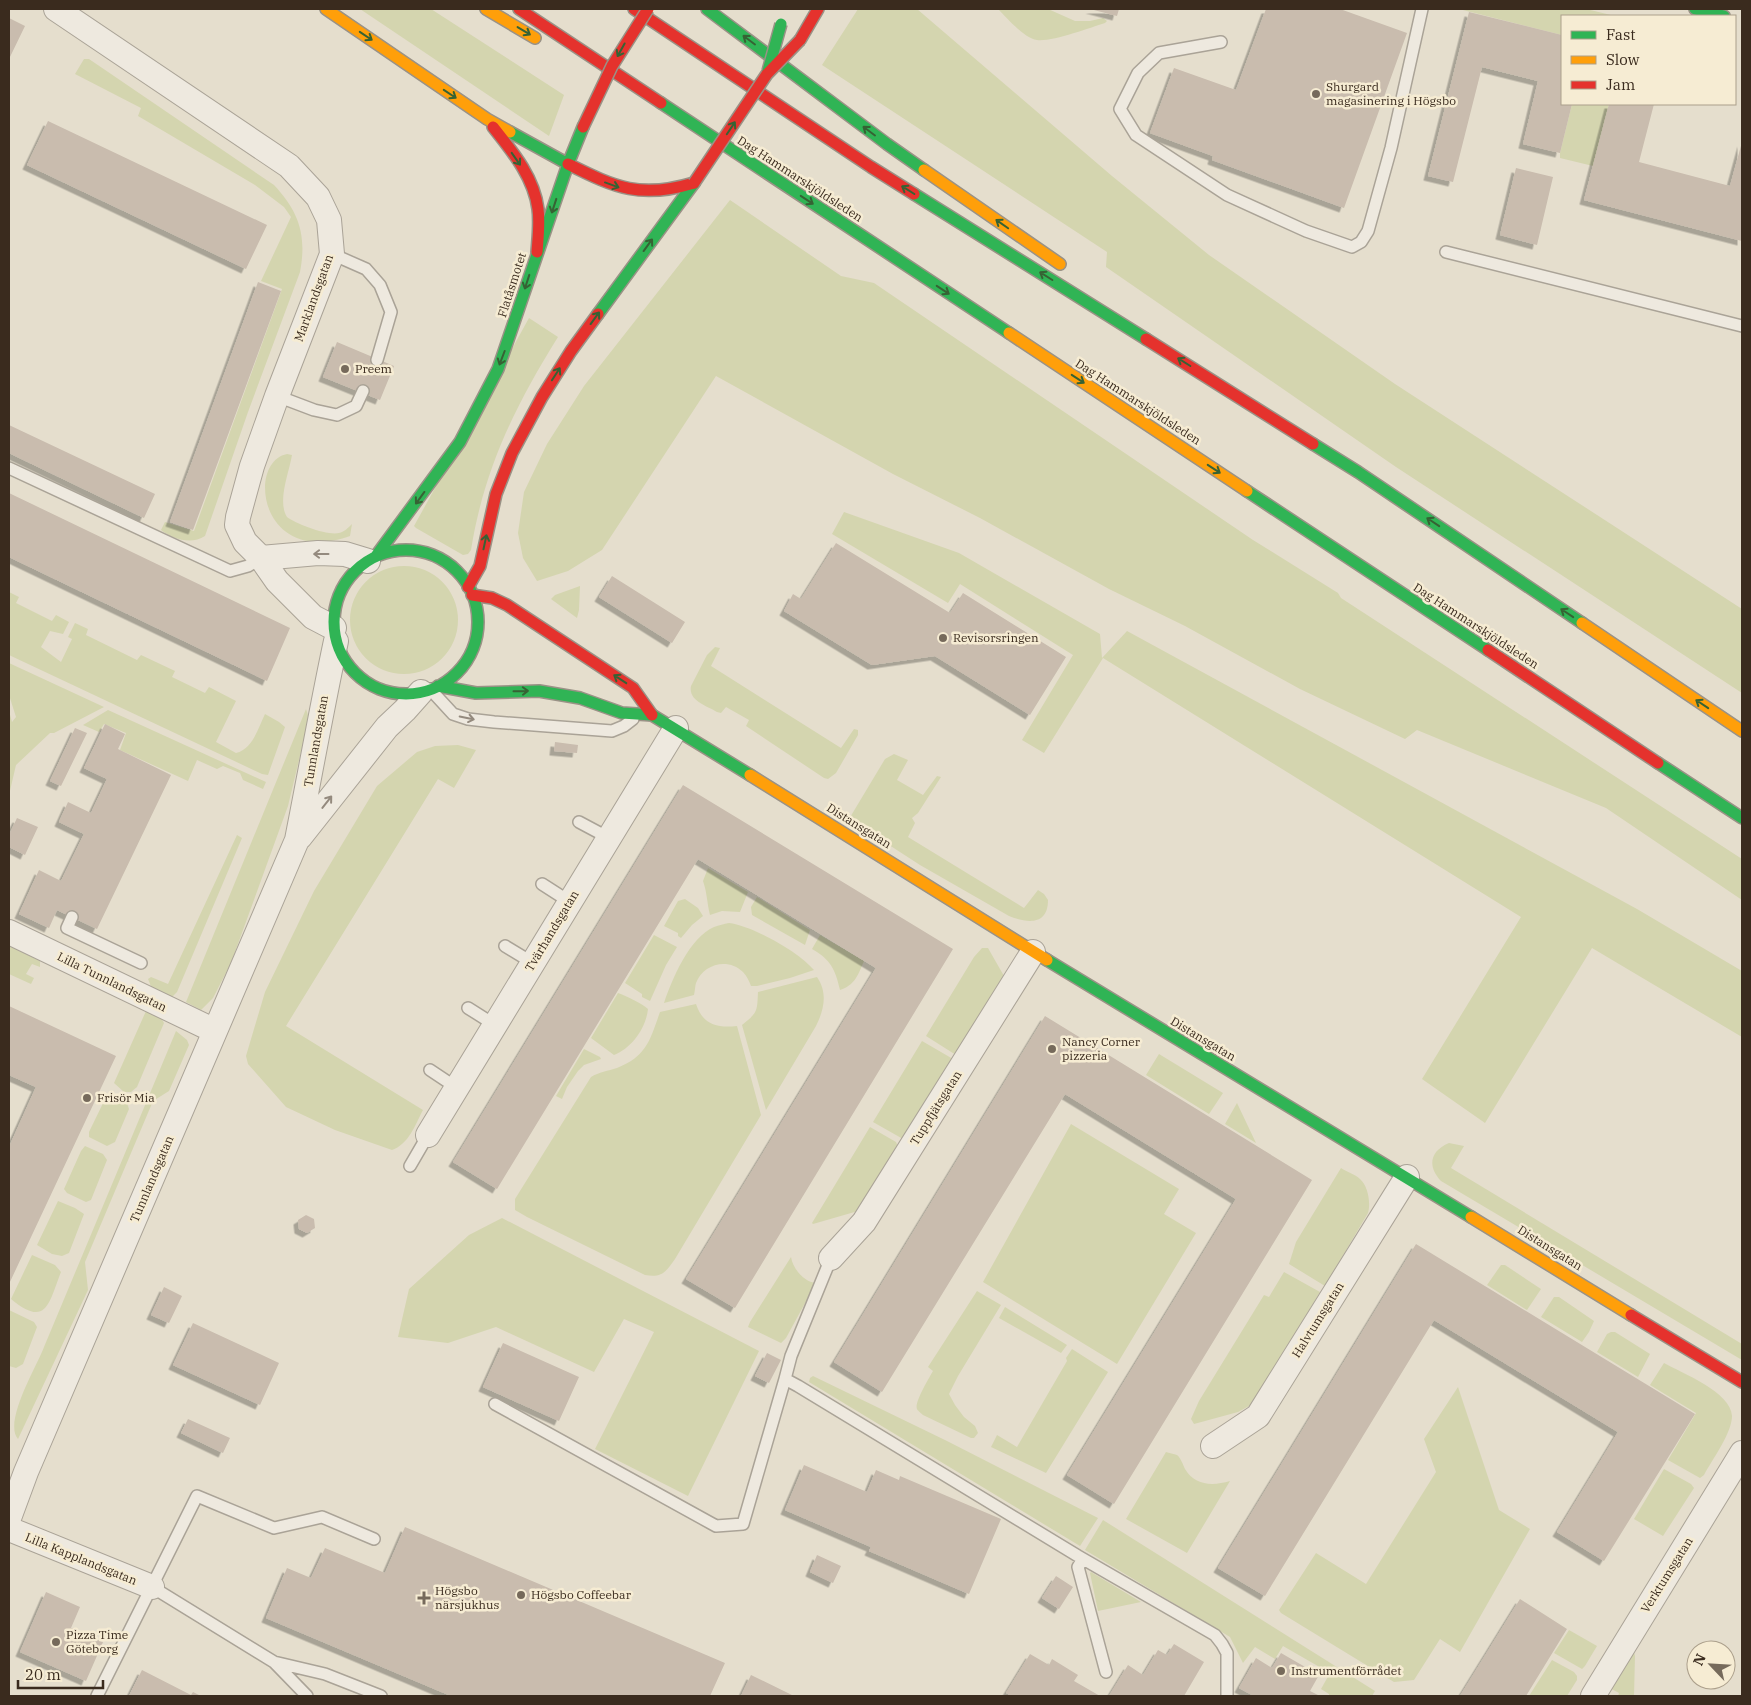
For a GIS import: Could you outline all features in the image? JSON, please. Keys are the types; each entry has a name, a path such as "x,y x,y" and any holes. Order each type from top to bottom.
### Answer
{"main road":[{"path":"326,9 487,119 568,164 623,189 653,192 681,191"},
{"path":"486,9 549,46"},
{"name":"Dag Hammarskjöldsleden","path":"519,9 1742,818"},
{"path":"634,9 871,167 1358,472"},
{"path":"543,228 604,80 648,9"},
{"path":"707,9 887,144 1066,268"},
{"path":"470,591 480,566 496,494 512,453 542,397 571,351 619,284 681,191 694,182 767,74 800,40 818,9"},
{"path":"1695,9 1720,15"},
{"path":"767,74 782,20"},
{"path":"578,62 686,120"},
{"path":"487,119 521,164 533,190 543,228"},
{"name":"Flatåsmotet","path":"335,635 335,608 342,590 353,573 372,558 460,442 498,368 518,312 543,228"},
{"path":"1172,342 1358,472 1742,731"},
{"name":"Flatåsmotet","path":"372,558 397,550 418,551 428,554 447,563 462,578 470,591 476,610 477,625 475,640 470,654 462,667 451,678 429,689"},
{"name":"Distansgatan","path":"470,591 507,605 633,688 652,715"},
{"path":"335,635 340,651 348,665 369,684 400,694 429,689"},
{"name":"Distansgatan","path":"429,689 476,693 539,691 580,698 622,713 652,715 676,728 1033,952 1407,1177 1742,1382"}],"street":[{"name":"Marklandsgatan","path":"56,9 289,166 318,197 329,220 332,254 252,466 237,526 245,542 277,581 335,635"},
{"path":"260,558 345,554 372,558"},
{"name":"Tunnlandsgatan","path":"9,1518 26,1472 297,840 335,635"},
{"name":"Tunnlandsgatan","path":"297,840 387,727 429,689"},
{"name":"Tvärhandsgatan","path":"428,1134 676,728"},
{"name":"Lilla Tunnlandsgatan","path":"9,932 215,1031"},
{"name":"Tuppfjätsgatan","path":"831,1258 864,1222 1033,952"},
{"name":"Halvtumsgatan","path":"1212,1446 1258,1416 1407,1177"},
{"name":"Verktumsgatan","path":"1593,1696 1742,1454"},
{"name":"Lilla Kapplandsgatan","path":"9,1529 152,1587"}],"lane":[{"path":"1220,42 1160,53 1138,73 1120,110 1136,135 1228,195 1306,231 1352,247 1361,242 1368,231 1391,148 1422,9"},
{"path":"1446,252 1742,326"},
{"path":"332,254 366,269 380,284 391,312 378,360"},
{"path":"277,396 314,410 337,414 356,406 363,391"},
{"path":"9,468 230,571 248,566 260,558"},
{"path":"429,689 453,714 494,722 612,731 624,726 639,714"},
{"path":"579,822 609,838"},
{"path":"542,884 570,902"},
{"path":"72,917 67,928 141,963"},
{"path":"505,946 533,963"},
{"path":"468,1008 495,1025"},
{"path":"430,1070 457,1088"},
{"path":"410,1166 428,1134"},
{"path":"496,1404 716,1526 743,1524 786,1379 791,1356 831,1258"},
{"path":"786,1379 1083,1558 1215,1635 1227,1653 1227,1696"},
{"path":"307,1696 274,1662 152,1587 197,1496 274,1528 322,1517 374,1539"},
{"path":"1083,1558 1078,1567 1106,1672"},
{"name":"Lilla Kapplandsgatan","path":"97,1696 152,1587"},
{"path":"274,1662 325,1674 381,1696"}],"green space":[{"path":"360,9 431,9 564,95 549,136"},
{"path":"858,9 917,9 1112,176 1209,255 1395,384 1742,609 1742,693 1396,467 1106,267 1107,252 822,65"},
{"path":"998,9 1048,9 1075,21 1090,21 1103,18 1107,21 1061,37 1037,40 1021,32"},
{"path":"1459,9 1586,9 1611,15 1561,15 1561,35"},
{"path":"84,59 89,59 274,185 290,205 299,225 302,247 300,272 248,412 205,536 200,539 182,540 161,530 165,522 194,531 282,289 261,281 291,217 284,207 255,185 138,116 141,108 75,74"},
{"path":"1572,105 1609,105 1593,166 1560,158"},
{"path":"730,200 841,276 874,283 1253,540 1338,593 1341,598 1742,859 1742,900 1606,808 1417,730 1405,739 1300,689 1185,626 1109,589 980,518 893,474 716,376 602,550 568,571 537,581 523,558 518,533 524,492 547,444 584,386"},
{"path":"529,318 558,337 528,388 503,439 484,492 471,550 468,554 463,555 414,526"},
{"path":"287,454 292,455 283,495 284,510 287,517 312,529 328,533 343,532 352,524 350,536 320,542 296,538 280,526 269,510 265,492 267,475 274,461"},
{"path":"844,512 959,553 1100,634 1102,658 1127,631 1637,909 1742,971 1742,1037 1592,948 1485,1123 1422,1079 1521,917 1103,658 1044,753 1022,740 1073,655 960,584 948,603 832,534"},
{"path":"404,566 425,570 442,582 454,599 458,620 454,641 442,658 425,670 404,674 383,670 366,658 354,641 350,620 354,599 366,582 383,570"},
{"path":"580,586 577,618 551,599 555,595"},
{"path":"9,592 19,597 16,603 52,621 56,615 69,622 63,634 50,631 41,647 61,662 72,639 68,637 75,623 88,629 86,635 137,660 141,655 175,671 172,677 205,693 209,687 236,701 216,742 236,753 242,751 251,743 265,714 279,722 285,727 268,775 262,774 9,655"},
{"path":"715,647 720,648 711,666 841,748 854,729 858,730 858,735 836,773 828,779 824,778 746,726 749,720 726,707 721,713 717,712 692,696 691,686 707,655"},
{"path":"9,663 104,707 54,733 50,733 16,765 9,795 9,711 12,722 16,717 9,695"},
{"path":"306,709 308,715 305,735 288,806 231,963 213,998 201,1010 186,1002"},
{"path":"108,710 266,782 263,789 243,780 240,773 223,766 217,769 197,760 188,781 120,750 126,733 104,724 99,732 83,725"},
{"path":"458,745 476,750 454,788 438,779 286,1026 423,1110 407,1139 392,1150 335,1130 286,1107 248,1064 246,1056 265,992 314,891 377,786 417,752 435,746"},
{"path":"894,754 908,760 897,780 923,795 937,776 941,777 918,813 912,818 915,823 908,837 1024,908 1038,890 1048,900 1047,908 1040,918 1029,921 1009,916 920,865 849,819 885,759"},
{"path":"237,835 242,838 177,992 169,997 152,989 148,979 151,977 168,984"},
{"path":"708,868 748,892 740,912 722,911 710,915 703,881"},
{"path":"757,897 810,930 805,945 752,915 751,907"},
{"path":"685,899 698,908 703,916 681,938 678,936 678,933 664,926 678,901"},
{"path":"729,923 750,929 775,941 798,955 814,970 790,978 751,986 746,975 737,967 723,964 716,965 710,967 699,976 694,995 664,1003 677,971 697,940 714,927"},
{"path":"654,935 677,947 666,965 650,1001 625,983"},
{"path":"820,935 864,961 855,979 845,988 840,990 836,976 828,961 812,949"},
{"path":"9,946 40,961 40,967 32,964 26,974 34,978 31,984 9,974"},
{"path":"982,948 988,948 1004,976 956,1055 926,1036 974,957"},
{"path":"817,977 824,995 823,1008 819,1020 766,1110 742,1025 756,1011 758,992"},
{"path":"618,993 648,1009 647,1016 637,1036 627,1048 614,1055 591,1038"},
{"path":"696,1004 703,1017 712,1024 737,1026 761,1115 672,1264 660,1275 645,1275 515,1210 515,1199 591,1077 617,1068 635,1058 650,1039 660,1012"},
{"path":"146,1011 160,1016 164,1023 137,1087 131,1092 124,1092 114,1083"},
{"path":"176,1031 187,1040 189,1045 169,1091 153,1101 85,1262 88,1290 18,1439 15,1431 15,1420 23,1394"},
{"path":"922,1041 953,1059 903,1139 873,1122"},
{"path":"584,1049 601,1059 584,1065 567,1087 562,1099 556,1096"},
{"path":"1159,1054 1223,1093 1209,1114 1146,1075"},
{"path":"107,1095 127,1103 129,1109 115,1142 107,1146 89,1137 89,1132"},
{"path":"1237,1103 1256,1143 1225,1124"},
{"path":"1071,1124 1179,1189 1164,1214 1196,1233 1117,1364 983,1282"},
{"path":"870,1127 896,1142 899,1149 858,1211 813,1224 812,1223"},
{"path":"1449,1143 1464,1146 1451,1168 1742,1344 1742,1360 1441,1181 1434,1170 1433,1159 1438,1150"},
{"path":"85,1146 103,1154 107,1160 91,1200 86,1202 67,1193 64,1189"},
{"path":"1341,1168 1363,1182 1368,1195 1369,1209 1325,1286 1289,1264 1296,1242"},
{"path":"58,1201 84,1214 69,1253 62,1256 52,1254 37,1245"},
{"path":"502,1218 759,1351 688,1496 595,1449 654,1332 624,1319 594,1372 496,1327 448,1343 398,1337 409,1289 469,1235"},
{"path":"32,1255 55,1265 61,1272 49,1302 39,1312 32,1312 23,1308 11,1299"},
{"path":"791,1257 794,1266 800,1274 807,1280 816,1283 786,1338 781,1343 748,1327"},
{"path":"1501,1265 1505,1265 1541,1289 1527,1310 1487,1285"},
{"path":"1284,1272 1320,1292 1256,1399 1249,1406 1238,1412 1194,1424 1191,1419 1199,1401 1264,1295 1269,1297"},
{"path":"977,1291 1001,1305 949,1394 964,1417 975,1426 978,1433 974,1438 971,1438 923,1415 917,1410 917,1406 922,1390 933,1371 928,1367"},
{"path":"1554,1297 1559,1297 1594,1321 1582,1342 1541,1317"},
{"path":"1005,1307 1067,1345 1061,1353 999,1318"},
{"path":"9,1310 34,1322 37,1327 23,1364 16,1368 9,1366"},
{"path":"1615,1332 1650,1354 1638,1377 1597,1352 1607,1334"},
{"path":"1072,1349 1108,1372 1046,1473 991,1447 997,1435 1017,1447 1067,1361 1066,1358"},
{"path":"1664,1363 1715,1391 1730,1407 1732,1416 1729,1430 1704,1475 1700,1478 1668,1460 1696,1413 1650,1385"},
{"path":"813,1376 947,1441 1098,1518 1080,1546 809,1382"},
{"path":"1458,1387 1499,1510 1530,1529 1460,1652 1440,1639 1414,1680 1394,1682 1279,1610 1316,1553 1366,1584 1436,1472 1424,1439"},
{"path":"1166,1452 1177,1455 1189,1475 1199,1482 1217,1484 1230,1481 1187,1553 1126,1519"},
{"path":"1664,1469 1691,1484 1694,1488 1663,1536 1634,1519"},
{"path":"1103,1520 1375,1691 1372,1696 1329,1696 1329,1694 1321,1689 1330,1673 1283,1646 1275,1659 1255,1647 1243,1663 1230,1637 1085,1550"},
{"path":"1091,1572 1141,1602 1098,1611"},
{"path":"1569,1630 1597,1646 1582,1669 1554,1653"},
{"path":"1633,1648 1635,1656 1634,1696 1618,1696 1619,1693 1608,1687"},
{"path":"1552,1660 1574,1672 1577,1676 1577,1680 1567,1696 1529,1696"}],"building":[{"path":"1090,9 1119,9 1117,16"},
{"path":"1266,9 1340,9 1407,33 1344,208 1212,160 1213,156 1150,133 1174,68 1236,90"},
{"path":"1469,12 1561,35 1561,105 1572,105 1560,153 1523,144 1538,81 1482,67 1453,182 1428,176"},
{"path":"9,18 25,26 9,59"},
{"path":"1609,105 1654,105 1639,162 1730,186 1742,142 1742,241 1584,200"},
{"path":"48,121 267,225 246,269 27,165"},
{"path":"1516,168 1553,177 1537,245 1500,235"},
{"path":"258,282 281,291 193,530 170,522"},
{"path":"337,342 394,366 380,400 323,377"},
{"path":"9,425 155,494 144,518 9,453"},
{"path":"9,493 290,628 267,681 9,557"},
{"path":"836,543 950,613 963,593 1066,657 1030,715 935,656 872,665 784,611 793,594 801,599"},
{"path":"612,576 685,622 672,643 599,597"},
{"path":"105,724 125,734 118,749 171,775 97,929 57,910 49,928 19,914 39,870 61,881 84,834 59,822 68,802 91,813 107,779 84,768"},
{"path":"75,728 87,733 61,786 50,781"},
{"path":"555,742 578,745 577,753 554,751"},
{"path":"683,785 953,949 735,1308 686,1279 876,968 698,859 497,1189 453,1162"},
{"path":"17,818 38,827 25,855 9,847 9,835"},
{"path":"9,1006 116,1056 9,1284 9,1147 36,1087 9,1075"},
{"path":"1045,1016 1312,1180 1114,1504 1067,1475 1236,1199 1065,1094 882,1392 834,1362"},
{"path":"306,1215 314,1219 315,1228 307,1233 299,1229 298,1220"},
{"path":"1416,1244 1695,1414 1604,1561 1557,1532 1618,1432 1434,1320 1265,1596 1218,1568"},
{"path":"164,1287 182,1296 169,1323 151,1315"},
{"path":"193,1323 279,1363 260,1405 173,1365"},
{"path":"503,1343 579,1377 559,1421 483,1387"},
{"path":"767,1353 781,1360 769,1383 755,1376"},
{"path":"188,1419 230,1438 223,1453 181,1433"},
{"path":"804,1465 867,1492 876,1470 899,1480 900,1476 1001,1519 969,1594 869,1551 871,1547 785,1510"},
{"name":"Högsbo närsjukhus","path":"405,1527 725,1663 710,1696 451,1696 266,1618 287,1568 311,1578 325,1548 385,1573"},
{"path":"817,1555 841,1566 833,1583 810,1572"},
{"path":"1056,1576 1073,1587 1059,1609 1042,1598"},
{"path":"46,1592 80,1607 71,1628 103,1642 86,1681 20,1652"},
{"path":"1520,1599 1567,1629 1526,1696 1460,1696"},
{"path":"1174,1644 1204,1662 1184,1696 1109,1696 1128,1665 1143,1675 1158,1650 1167,1655"},
{"name":"Instrumentförrådet","path":"1281,1653 1319,1675 1310,1691 1320,1696 1254,1696 1239,1688 1256,1658 1272,1668"},
{"path":"1030,1654 1049,1665 1052,1659 1078,1675 1074,1681 1100,1696 1012,1696 1006,1693"},
{"path":"142,1670 191,1695 193,1692 201,1696 129,1696"},
{"path":"751,1675 794,1696 741,1696"}],"traffic: fast":[{"path":"707,9 924,170"},
{"path":"1695,9 1720,15"},
{"path":"768,71 781,24"},
{"path":"661,103 1009,333"},
{"path":"376,556 460,442 498,369 568,164 583,127"},
{"path":"510,132 568,164"},
{"path":"598,314 694,183"},
{"path":"914,194 1146,339"},
{"path":"1313,444 1358,472 1582,623"},
{"path":"1247,491 1488,650"},
{"path":"406,550 433,556 446,562 457,571 466,582 472,595 478,622 472,649 466,662 457,673 446,682 433,688 406,694 379,688 366,682 355,673 346,662 340,649 334,622 340,595 346,582 355,571 366,562 379,556 406,550"},
{"path":"438,686 476,693 539,691 580,698 622,713 652,715 750,775"},
{"path":"1658,763 1742,818"},
{"path":"1047,960 1471,1217"}],"traffic: slow":[{"path":"326,9 487,119 510,132"},
{"path":"486,9 535,38"},
{"path":"924,170 1060,264"},
{"path":"1009,333 1247,491"},
{"path":"1582,623 1742,731"},
{"path":"750,775 1047,960"},
{"path":"1471,1217 1631,1315"}],"traffic: jam":[{"path":"519,9 661,103"},
{"path":"634,9 914,194"},
{"path":"583,127 612,66 648,9"},
{"path":"800,40 818,9"},
{"path":"694,183 767,74 800,40"},
{"path":"493,127 521,165 536,197 539,214 537,252"},
{"path":"568,164 615,185 629,188 659,190 694,183"},
{"path":"468,587 480,566 496,494 512,453 542,397 571,351 598,314"},
{"path":"1146,339 1313,444"},
{"path":"472,595 492,598 507,605 633,688 652,715"},
{"path":"1488,650 1658,763"},
{"path":"1631,1315 1742,1382"}],"place":[{"name":"Shurgard magasinering i Högsbo","path":"1316,94"},
{"name":"Preem","path":"345,369"},
{"name":"Revisorsringen","path":"943,638"},
{"name":"Nancy Corner pizzeria","path":"1052,1049"},
{"name":"Frisör Mia","path":"87,1098"},
{"name":"Högsbo Coffeebar","path":"521,1595"},
{"name":"Högsbo närsjukhus","path":"424,1598"},
{"name":"Pizza Time Göteborg","path":"56,1642"},
{"name":"Instrumentförrådet","path":"1281,1671"}]}
